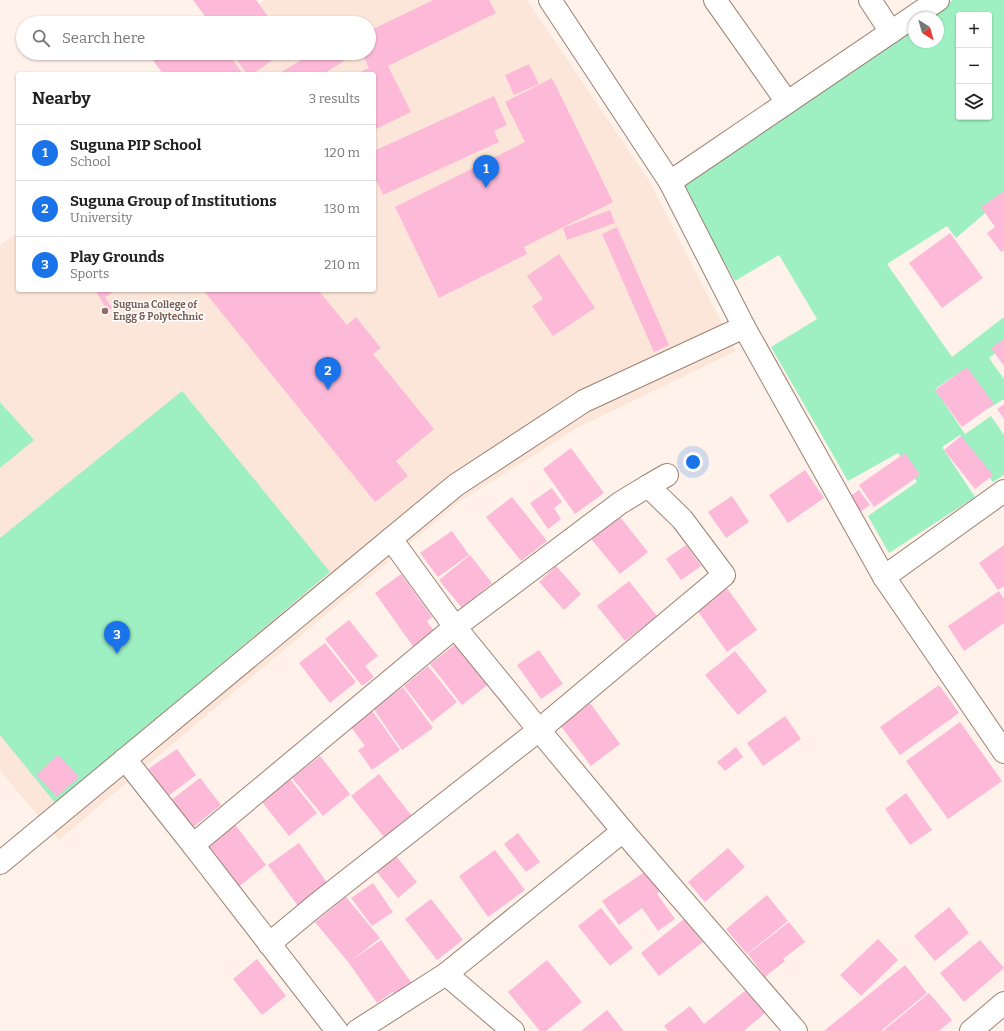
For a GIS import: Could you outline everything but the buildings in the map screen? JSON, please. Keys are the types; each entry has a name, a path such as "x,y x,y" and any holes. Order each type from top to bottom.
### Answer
{"street":[{"path":"550,0 670,182 744,327 884,577 1004,752"},
{"path":"715,0 787,102"},
{"path":"870,0 891,32"},
{"path":"670,182 938,0"},
{"path":"0,863 456,485 584,401 744,327"},
{"path":"193,845 455,627 620,503 667,475"},
{"path":"269,944 316,905 539,730 724,575 682,519 648,486"},
{"path":"884,577 1004,491"},
{"path":"391,539 455,627 539,730 623,831 796,1031"},
{"path":"125,759 337,1031"},
{"path":"357,1031 446,974 623,831"},
{"path":"446,974 513,1031"},
{"path":"971,1031 1004,1002"}],"shaded area":[{"path":"265,0 527,0 650,182 736,351 577,428 459,502 59,840 0,771 0,245 16,234 16,292 376,292 376,72 159,72 177,60 376,60 376,16 241,16"}],"green space":[{"path":"953,0 1004,0 1004,197 956,238 947,226 887,264 952,357 1004,317 1004,346 989,358 1004,379 1004,399 988,409 960,372 935,389 965,434 991,416 1004,435 1004,475 993,482 960,435 942,447 975,497 889,553 868,516 917,482 898,453 848,481 771,347 817,319 779,255 735,281 679,185 908,30 908,48 944,48 944,12 935,12"},
{"path":"182,391 330,572 56,804 0,735 0,538"},
{"path":"0,402 34,440 0,468"}],"place":[{"name":"Suguna PIP School","path":"486,188"},
{"name":"Suguna College of Engg & Polytechnic","path":"105,311"},
{"name":"Suguna Group of Institutions","path":"328,390"},
{"name":"Play Grounds","path":"117,654"}]}
